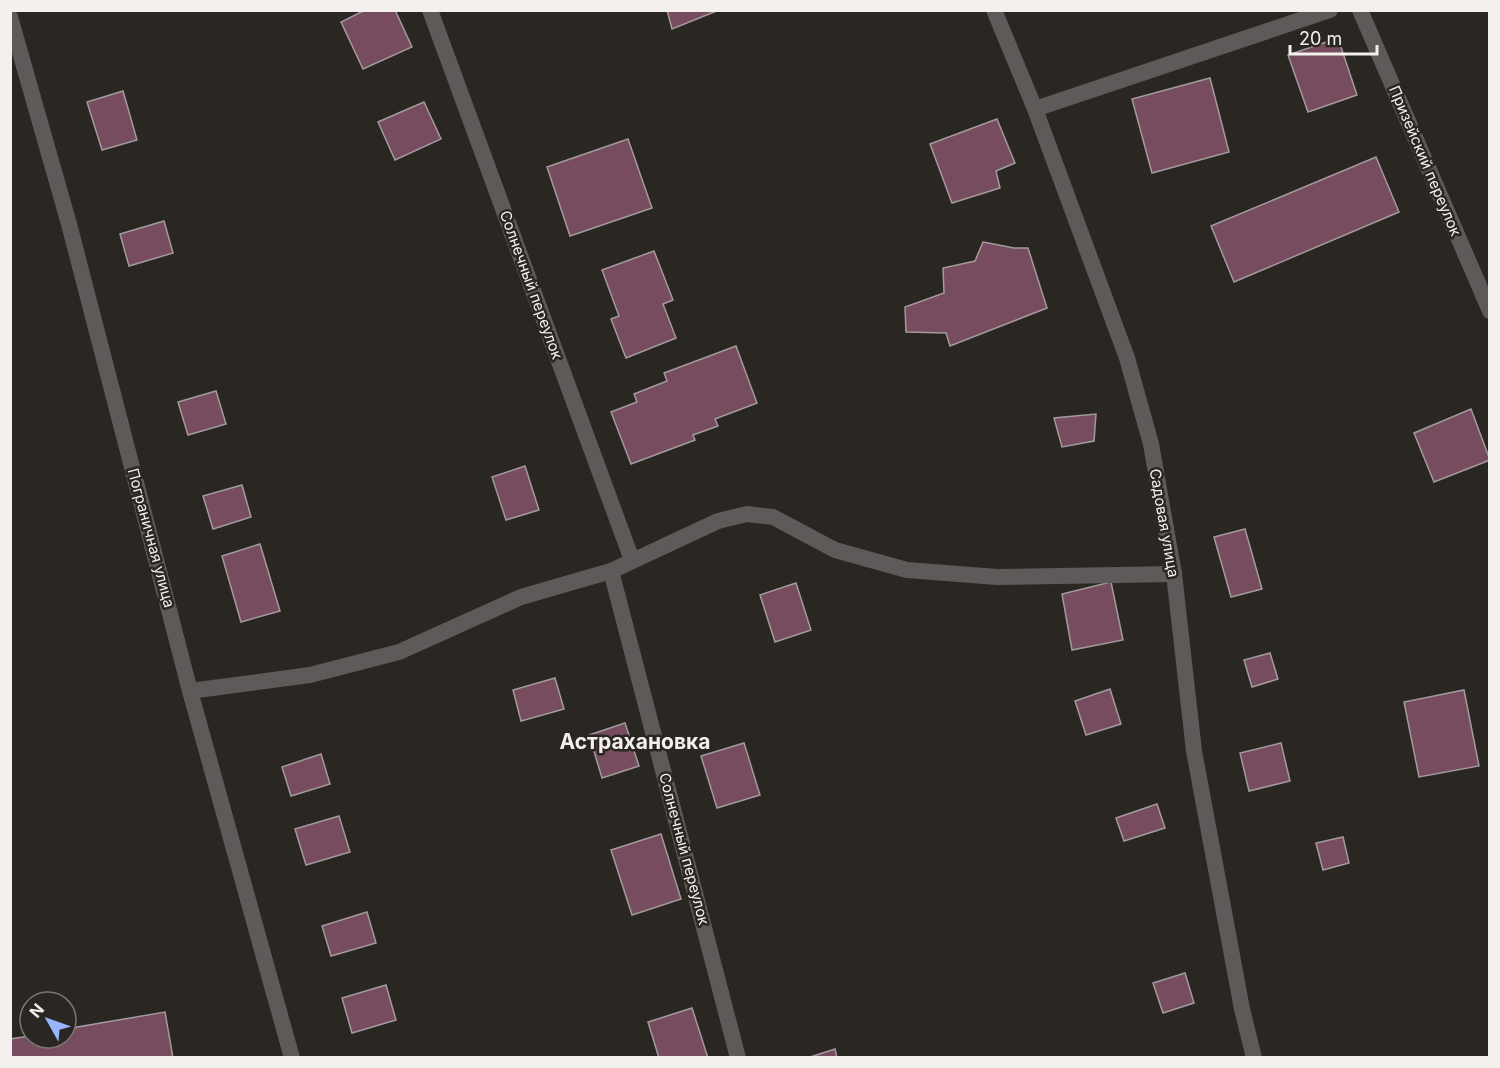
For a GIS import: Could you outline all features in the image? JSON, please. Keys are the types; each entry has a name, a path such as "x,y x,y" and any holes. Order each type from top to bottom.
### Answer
{"street":[{"name":"Солнечный переулок","path":"430,10 632,560"},
{"name":"Садовая улица","path":"994,10 1035,109 1127,358 1151,444 1174,574 1194,751 1242,1009 1254,1058"},
{"path":"1035,109 1330,10"},
{"name":"Призейский переулок","path":"1360,10 1490,311"},
{"name":"Пограничная улица","path":"10,17 69,224 190,692 292,1058"},
{"path":"190,692 310,675 399,652 521,597 611,571 718,521 747,514 773,517 835,550 907,570 997,577 1174,574"},
{"name":"Солнечный переулок","path":"611,571 738,1058"}],"building":[{"path":"365,10 395,10 412,47 363,69 341,22"},
{"path":"667,10 719,10 672,29"},
{"path":"1338,38 1357,95 1308,112 1288,55"},
{"path":"1210,78 1229,152 1152,173 1132,99"},
{"path":"123,91 137,140 102,150 87,102"},
{"path":"424,102 441,139 395,160 378,122"},
{"path":"997,119 1015,163 996,171 1000,188 952,203 930,144"},
{"path":"628,139 652,208 570,236 547,167"},
{"path":"1376,157 1399,212 1234,282 1211,226"},
{"path":"164,221 173,253 129,266 120,234"},
{"path":"983,242 1014,248 1028,248 1047,308 950,346 946,333 906,332 905,307 944,293 943,268 975,261"},
{"path":"654,251 673,300 663,304 676,338 626,358 611,319 619,316 602,270"},
{"path":"736,346 757,403 715,419 718,426 693,435 695,440 631,464 611,412 637,402 634,394 667,381 664,373"},
{"path":"216,391 226,424 188,435 178,402"},
{"path":"1471,409 1490,460 1434,482 1414,433"},
{"path":"1096,414 1094,441 1062,447 1054,418"},
{"path":"525,466 539,510 506,520 492,477"},
{"path":"242,485 251,517 213,529 203,496"},
{"path":"1245,529 1262,589 1231,597 1214,537"},
{"path":"260,544 280,611 241,622 222,556"},
{"path":"1111,582 1123,640 1072,650 1062,594"},
{"path":"796,583 811,630 775,642 760,595"},
{"path":"1270,653 1278,679 1252,687 1244,660"},
{"path":"555,678 564,709 521,721 513,690"},
{"path":"1110,689 1121,724 1086,735 1075,701"},
{"path":"1464,690 1479,766 1419,777 1404,702"},
{"path":"625,723 639,766 602,778 589,735"},
{"path":"744,743 760,795 717,808 701,756"},
{"path":"1281,743 1290,781 1249,791 1240,753"},
{"path":"321,754 330,784 291,796 282,767"},
{"path":"1157,804 1165,828 1124,841 1116,818"},
{"path":"339,816 350,852 306,865 295,829"},
{"path":"661,834 681,899 632,915 611,850"},
{"path":"1343,837 1349,863 1323,870 1316,843"},
{"path":"367,912 376,943 331,956 322,926"},
{"path":"1185,973 1194,1003 1163,1013 1153,983"},
{"path":"386,985 396,1020 352,1033 342,998"},
{"path":"692,1008 708,1058 659,1058 648,1022"},
{"path":"165,1012 173,1058 10,1058 10,1039 18,1038 18,1050 78,1050 78,1027"},
{"path":"835,1049 837,1058 807,1058"}],"district":[{"name":"Астрахановка","path":"635,742"}]}
